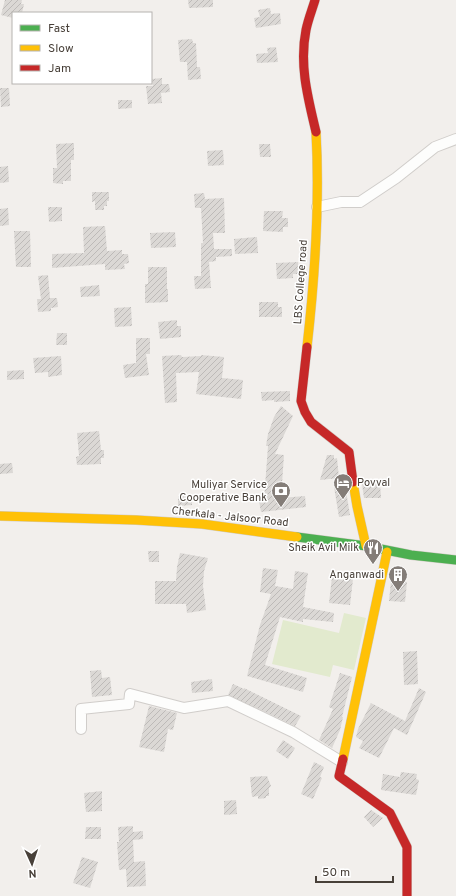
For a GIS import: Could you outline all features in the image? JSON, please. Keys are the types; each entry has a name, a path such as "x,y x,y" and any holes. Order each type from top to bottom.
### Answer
{"street":[{"name":"LBS College road","path":"315,0 306,30 303,66 306,90 316,132 317,207 312,300 301,401 311,422 349,452 357,506 366,546"},
{"path":"317,207 341,202 360,202 396,178 435,147 456,139"},
{"name":"Cherkala - Jalsoor Road","path":"0,516 136,520 202,524 366,546 387,552 456,560"},
{"path":"387,552 339,776 390,813 407,847 407,896"},
{"path":"81,729 81,709 129,704 130,694 184,708 228,701 293,732 342,762"}],"green space":[{"path":"344,613 366,618 354,670 333,665 330,677 272,664 283,620 339,633"}],"building":[{"path":"5,0 22,0 21,4 24,4 22,12 12,12 12,18 1,15"},
{"path":"188,0 213,0 213,7 189,8"},
{"path":"270,8 271,14 280,13 281,24 256,28 254,18 260,17 258,10"},
{"path":"192,39 193,43 196,43 197,67 200,67 201,79 188,80 187,62 180,62 178,40"},
{"path":"276,47 278,62 257,63 256,54 268,53 267,48"},
{"path":"162,78 162,84 169,84 170,92 161,93 162,103 148,104 146,86 153,86 152,79"},
{"path":"0,88 9,88 10,106 1,107"},
{"path":"118,100 132,100 132,108 118,109"},
{"path":"74,143 74,160 71,160 71,181 63,181 63,184 53,183 53,168 57,168 56,144"},
{"path":"259,144 270,144 271,157 260,157"},
{"path":"223,150 224,165 208,166 207,151"},
{"path":"8,166 9,182 0,183 0,167"},
{"path":"92,192 109,192 109,201 107,201 107,206 104,206 104,210 95,210 95,201 92,202"},
{"path":"204,193 205,199 224,198 225,233 213,233 214,249 232,249 232,256 216,257 216,261 209,262 211,288 195,289 194,276 201,276 201,243 203,243 201,208 195,208 194,194"},
{"path":"48,207 62,207 62,221 49,222"},
{"path":"8,208 9,225 0,226 0,209"},
{"path":"264,211 283,211 282,218 288,218 288,227 283,227 283,232 263,231"},
{"path":"105,226 107,251 122,250 122,254 128,254 129,263 124,264 125,269 105,270 105,264 52,268 52,254 84,253 83,227"},
{"path":"14,231 30,231 31,267 16,267"},
{"path":"175,232 176,247 151,248 150,233"},
{"path":"257,237 258,253 235,254 234,239"},
{"path":"298,262 299,274 293,274 293,278 277,279 276,263"},
{"path":"148,267 167,267 168,302 145,303 145,284 148,284"},
{"path":"48,275 50,298 57,298 58,307 51,308 51,311 38,312 37,299 41,299 38,276"},
{"path":"99,285 100,296 81,297 80,287"},
{"path":"259,302 278,302 278,307 282,307 282,317 259,317"},
{"path":"131,307 132,326 115,327 114,308"},
{"path":"177,320 177,326 181,326 181,337 160,339 158,322"},
{"path":"57,333 67,333 67,345 56,345"},
{"path":"136,338 150,338 150,354 146,354 149,375 125,378 123,365 136,363"},
{"path":"181,355 182,357 201,355 224,357 222,378 243,380 241,399 196,394 199,372 176,373 177,402 165,403 162,356"},
{"path":"61,356 62,375 48,377 48,372 35,373 33,358"},
{"path":"24,370 24,379 7,380 7,371"},
{"path":"290,391 290,401 262,401 261,392"},
{"path":"281,406 293,416 275,454 284,455 281,498 305,496 306,507 261,512 259,501 264,500 268,446 266,446 268,434 274,417"},
{"path":"99,431 101,450 104,450 104,458 101,458 101,464 77,465 76,457 79,456 77,433"},
{"path":"327,455 334,455 334,459 337,458 339,478 320,480"},
{"path":"12,463 13,473 0,474 0,464"},
{"path":"380,483 381,498 364,498 362,484"},
{"name":"Povval","path":"345,485 350,515 339,517 334,487"},
{"path":"178,496 192,496 192,505 178,506"},
{"path":"148,551 159,551 159,562 149,562"},
{"path":"180,553 208,558 204,571 203,586 206,610 187,613 186,604 155,604 155,581 176,581"},
{"path":"263,568 278,570 275,586 293,589 295,571 308,573 303,607 334,613 333,622 303,619 303,622 280,617 265,665 307,678 303,692 247,676 260,625 271,594 260,592"},
{"path":"332,577 353,579 350,605 329,603"},
{"name":"Anganwadi","path":"391,581 407,582 405,602 389,601"},
{"path":"417,651 418,684 404,685 403,652"},
{"path":"101,670 102,678 110,677 112,695 92,697 90,671"},
{"path":"340,673 352,677 340,730 332,748 319,740 333,709 329,707"},
{"path":"212,679 213,691 192,693 191,682"},
{"path":"233,684 301,716 295,726 228,695"},
{"path":"419,688 426,692 407,735 394,728 379,758 359,748 363,741 356,737 358,729 371,703 405,721"},
{"path":"149,706 177,713 173,730 168,729 164,752 139,747"},
{"path":"283,740 295,748 288,759 276,751"},
{"path":"314,762 324,767 320,777 322,778 313,799 301,794"},
{"path":"401,772 417,774 416,779 419,780 416,795 381,790 383,774 400,777"},
{"path":"267,776 271,786 269,788 269,796 258,799 258,796 252,797 250,777"},
{"path":"102,791 102,811 86,812 84,793"},
{"path":"236,800 237,814 224,815 224,801"},
{"path":"371,810 383,818 373,827 364,817"},
{"path":"133,826 133,832 143,831 143,839 133,840 134,862 145,861 146,886 127,887 126,869 119,870 117,842 119,842 118,827"},
{"path":"86,827 101,827 101,839 85,839"},
{"path":"82,857 98,862 90,888 73,883"}],"traffic: fast":[{"path":"297,537 366,546 411,555 456,560"}],"traffic: slow":[{"path":"307,347 316,240 316,132"},
{"path":"353,482 366,546"},
{"path":"0,516 136,520 202,524 297,537"},
{"path":"343,759 387,552"}],"traffic: jam":[{"path":"315,0 306,30 303,56 305,81 316,132"},
{"path":"307,347 301,401 311,422 349,452 353,482"},
{"path":"343,759 339,776 390,813 407,847 407,896"}],"place":[{"name":"Povval","path":"343,500"},
{"name":"Muliyar Service Cooperative Bank","path":"281,508"},
{"name":"Sheik Avil Milk","path":"373,565"},
{"name":"Anganwadi","path":"398,592"}]}
